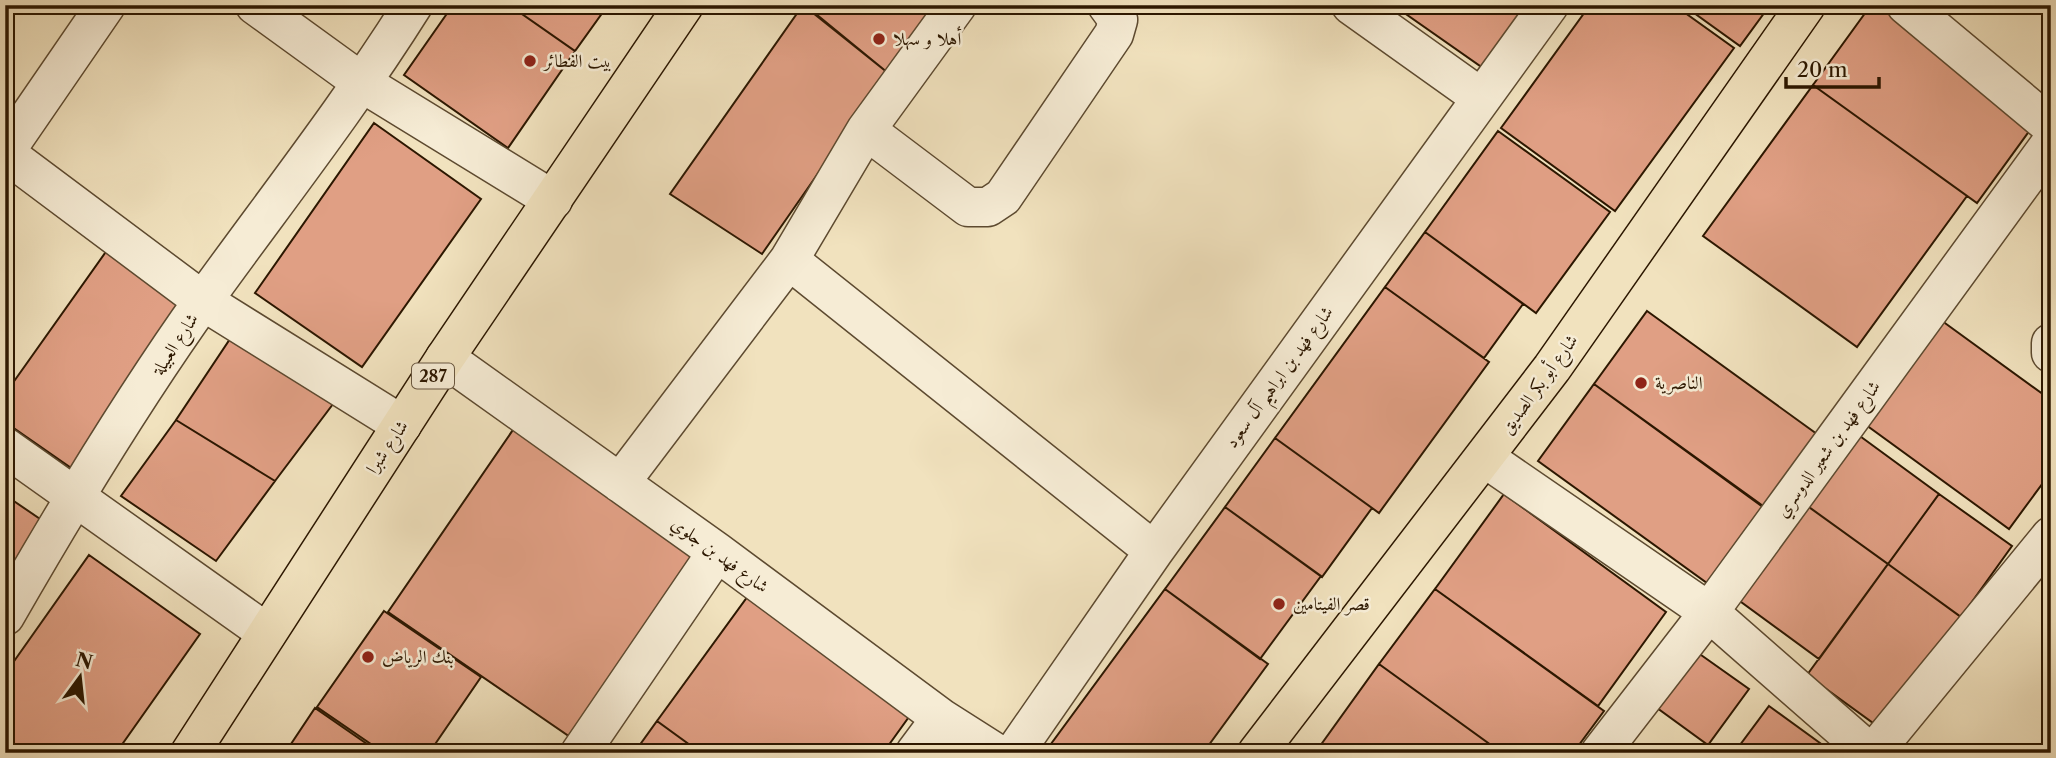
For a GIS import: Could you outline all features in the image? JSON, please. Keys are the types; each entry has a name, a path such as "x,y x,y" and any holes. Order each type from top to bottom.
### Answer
{"main road":[{"name":"شارع شبرا","path":"190,753 445,358 684,5"},
{"name":"شارع أبو بكر الصديق","path":"1257,753 1485,458 1807,5"}],"street":[{"path":"106,5 5,153 203,300 402,425"},
{"path":"256,5 364,84 553,200"},
{"name":"شارع العبيلة","path":"5,616 74,497 203,300 364,84 414,5"},
{"path":"620,483 789,260 866,130 957,5"},
{"path":"866,130 968,207 988,207 1003,197 1114,34 1118,20 1107,5"},
{"path":"1351,5 1480,97"},
{"name":"شارع فهد بن ابراهيم آل سعود","path":"1014,753 1154,551 1549,5"},
{"path":"1906,5 2051,126"},
{"name":"شارع فهد بن شعير الدوسري","path":"1600,753 1709,612 2051,142"},
{"path":"789,260 1154,551"},
{"path":"2051,344 2051,353"},
{"name":"شارع فهد بن جلوي","path":"445,358 717,552 941,718 996,753"},
{"path":"5,447 267,634"},
{"path":"1485,458 1709,612 1871,753 2051,536"},
{"path":"580,753 717,552"},
{"path":"915,753 941,718"}],"building":[{"path":"453,5 509,5 575,51 508,148 404,75"},
{"path":"509,5 608,5 575,51"},
{"path":"803,5 888,73 762,254 670,194"},
{"name":"أهلا و سهلا","path":"805,5 935,5 888,73"},
{"path":"1393,5 1527,5 1483,68"},
{"path":"1590,5 1674,5 1734,48 1615,211 1501,128"},
{"path":"1683,5 1770,5 1740,46"},
{"path":"1871,5 1881,5 2038,119 1977,203 1813,85"},
{"path":"2031,5 2051,5 2051,19"},
{"path":"1813,85 1967,196 1857,347 1703,236"},
{"path":"374,123 481,199 362,367 255,293"},
{"path":"1498,131 1610,212 1536,313 1425,232"},
{"path":"1425,232 1523,304 1484,358 1385,287"},
{"path":"110,246 194,306 77,472 5,422 5,394"},
{"path":"1385,287 1489,362 1379,513 1275,438"},
{"path":"1647,311 1821,437 1767,510 1594,384"},
{"path":"1938,318 2051,400 2051,472 2009,529 1862,422"},
{"path":"234,333 333,404 275,481 176,420"},
{"path":"1594,384 1763,506 1707,583 1538,461"},
{"path":"176,420 275,481 216,561 121,496"},
{"path":"517,424 705,553 576,741 388,612"},
{"path":"1853,431 1939,494 1888,564 1802,502"},
{"path":"1275,438 1372,508 1322,577 1225,507"},
{"path":"1504,494 1666,612 1598,706 1435,589"},
{"path":"1939,494 2012,546 1961,617 1888,564"},
{"path":"5,495 43,521 5,575"},
{"path":"1806,505 1888,564 1819,659 1737,599"},
{"path":"1225,507 1321,576 1260,659 1165,589"},
{"path":"89,555 200,634 116,753 28,753 5,737 5,674"},
{"path":"1888,564 1961,617 1880,728 1807,675"},
{"path":"1165,589 1268,664 1203,753 1055,753 1048,748"},
{"path":"1435,589 1604,711 1573,753 1502,753 1379,664"},
{"path":"748,596 911,714 883,753 701,753 657,721"},
{"path":"384,611 481,677 429,753 384,753 317,707"},
{"path":"1694,650 1749,689 1708,745 1653,705"},
{"path":"1379,664 1502,753 1315,753"},
{"path":"1769,706 1831,751 1830,753 1734,753"},
{"path":"315,708 380,753 285,753"},
{"path":"657,721 701,753 634,753"}],"place":[{"name":"أهلا و سهلا","path":"879,39"},
{"name":"بيت الفطائر","path":"530,61"},
{"name":"الناصرية","path":"1641,383"},
{"name":"قصر الفيتامين","path":"1279,604"},
{"name":"بنك الرياض","path":"368,657"}]}
